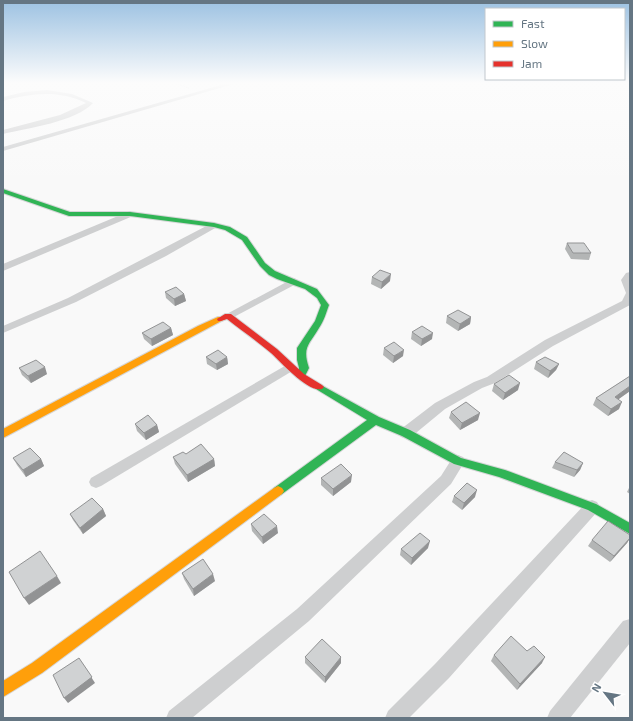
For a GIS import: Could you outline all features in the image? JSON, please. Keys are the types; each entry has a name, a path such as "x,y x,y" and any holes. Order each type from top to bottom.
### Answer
{"street":[{"path":"3,132 58,117"},
{"path":"3,149 116,117"},
{"path":"4,193 69,214 130,214 214,225 241,236 264,267 273,274 308,286 320,295 325,305 318,323 300,348 300,358 304,368 96,482"},
{"path":"3,268 130,214"},
{"path":"3,330 72,300 163,254 214,225"},
{"path":"406,433 440,406 478,385 492,380 549,343 626,303 630,293 626,280 630,275"},
{"path":"3,434 201,328 228,316 294,281"},
{"path":"228,316 274,351 295,372 375,420 406,433 458,460 501,473 592,507 630,529"},
{"path":"3,690 37,668 375,420"},
{"path":"176,718 303,615 446,480 458,460"},
{"path":"395,718 442,671 592,507"},
{"path":"557,718 630,628"}],"building":[{"path":"567,243 584,243 591,253 573,253"},
{"path":"380,270 391,274 382,282 372,277"},
{"path":"176,287 184,294 174,299 165,292"},
{"path":"458,310 471,317 460,324 447,316"},
{"path":"163,322 171,328 151,339 142,333"},
{"path":"422,326 433,333 422,339 412,332"},
{"path":"394,342 404,350 394,356 384,348"},
{"path":"218,350 227,357 216,364 206,357"},
{"path":"545,357 559,364 550,371 536,362"},
{"path":"36,360 45,367 28,376 19,368"},
{"path":"509,375 520,383 505,393 494,384"},
{"path":"630,376 630,386 615,397 622,402 611,409 596,398"},
{"path":"466,402 480,413 462,423 451,412"},
{"path":"148,415 157,425 144,433 135,424"},
{"path":"201,444 214,459 187,475 173,457 183,452 186,454"},
{"path":"30,448 41,459 23,470 13,458"},
{"path":"564,452 583,463 577,470 555,462"},
{"path":"341,464 352,475 333,489 321,478"},
{"path":"467,483 477,490 464,503 454,496"},
{"path":"92,498 103,509 80,528 70,514"},
{"path":"264,514 277,526 262,537 251,524"},
{"path":"608,521 630,535 630,538 614,556 592,540"},
{"path":"420,533 430,541 412,558 401,549"},
{"path":"40,551 57,576 24,598 9,572"},
{"path":"203,559 213,574 193,589 182,573"},
{"path":"511,636 527,651 534,646 545,657 520,684 494,655"},
{"path":"322,639 341,657 325,677 305,657"},
{"path":"79,658 92,677 64,698 53,675"}],"traffic: fast":[{"path":"3,191 69,214 130,214 214,225 240,235 249,243 267,269 279,277 308,287 320,297 325,305 319,321 301,348 301,360 304,368 301,376"},
{"path":"319,387 375,420 406,433 458,461 501,473 592,507 630,529"},
{"path":"278,491 375,420"}],"traffic: slow":[{"path":"3,434 201,328 221,319"},
{"path":"3,690 37,668 278,491"}],"traffic: jam":[{"path":"221,319 228,316 274,351 301,376 319,387"}]}
